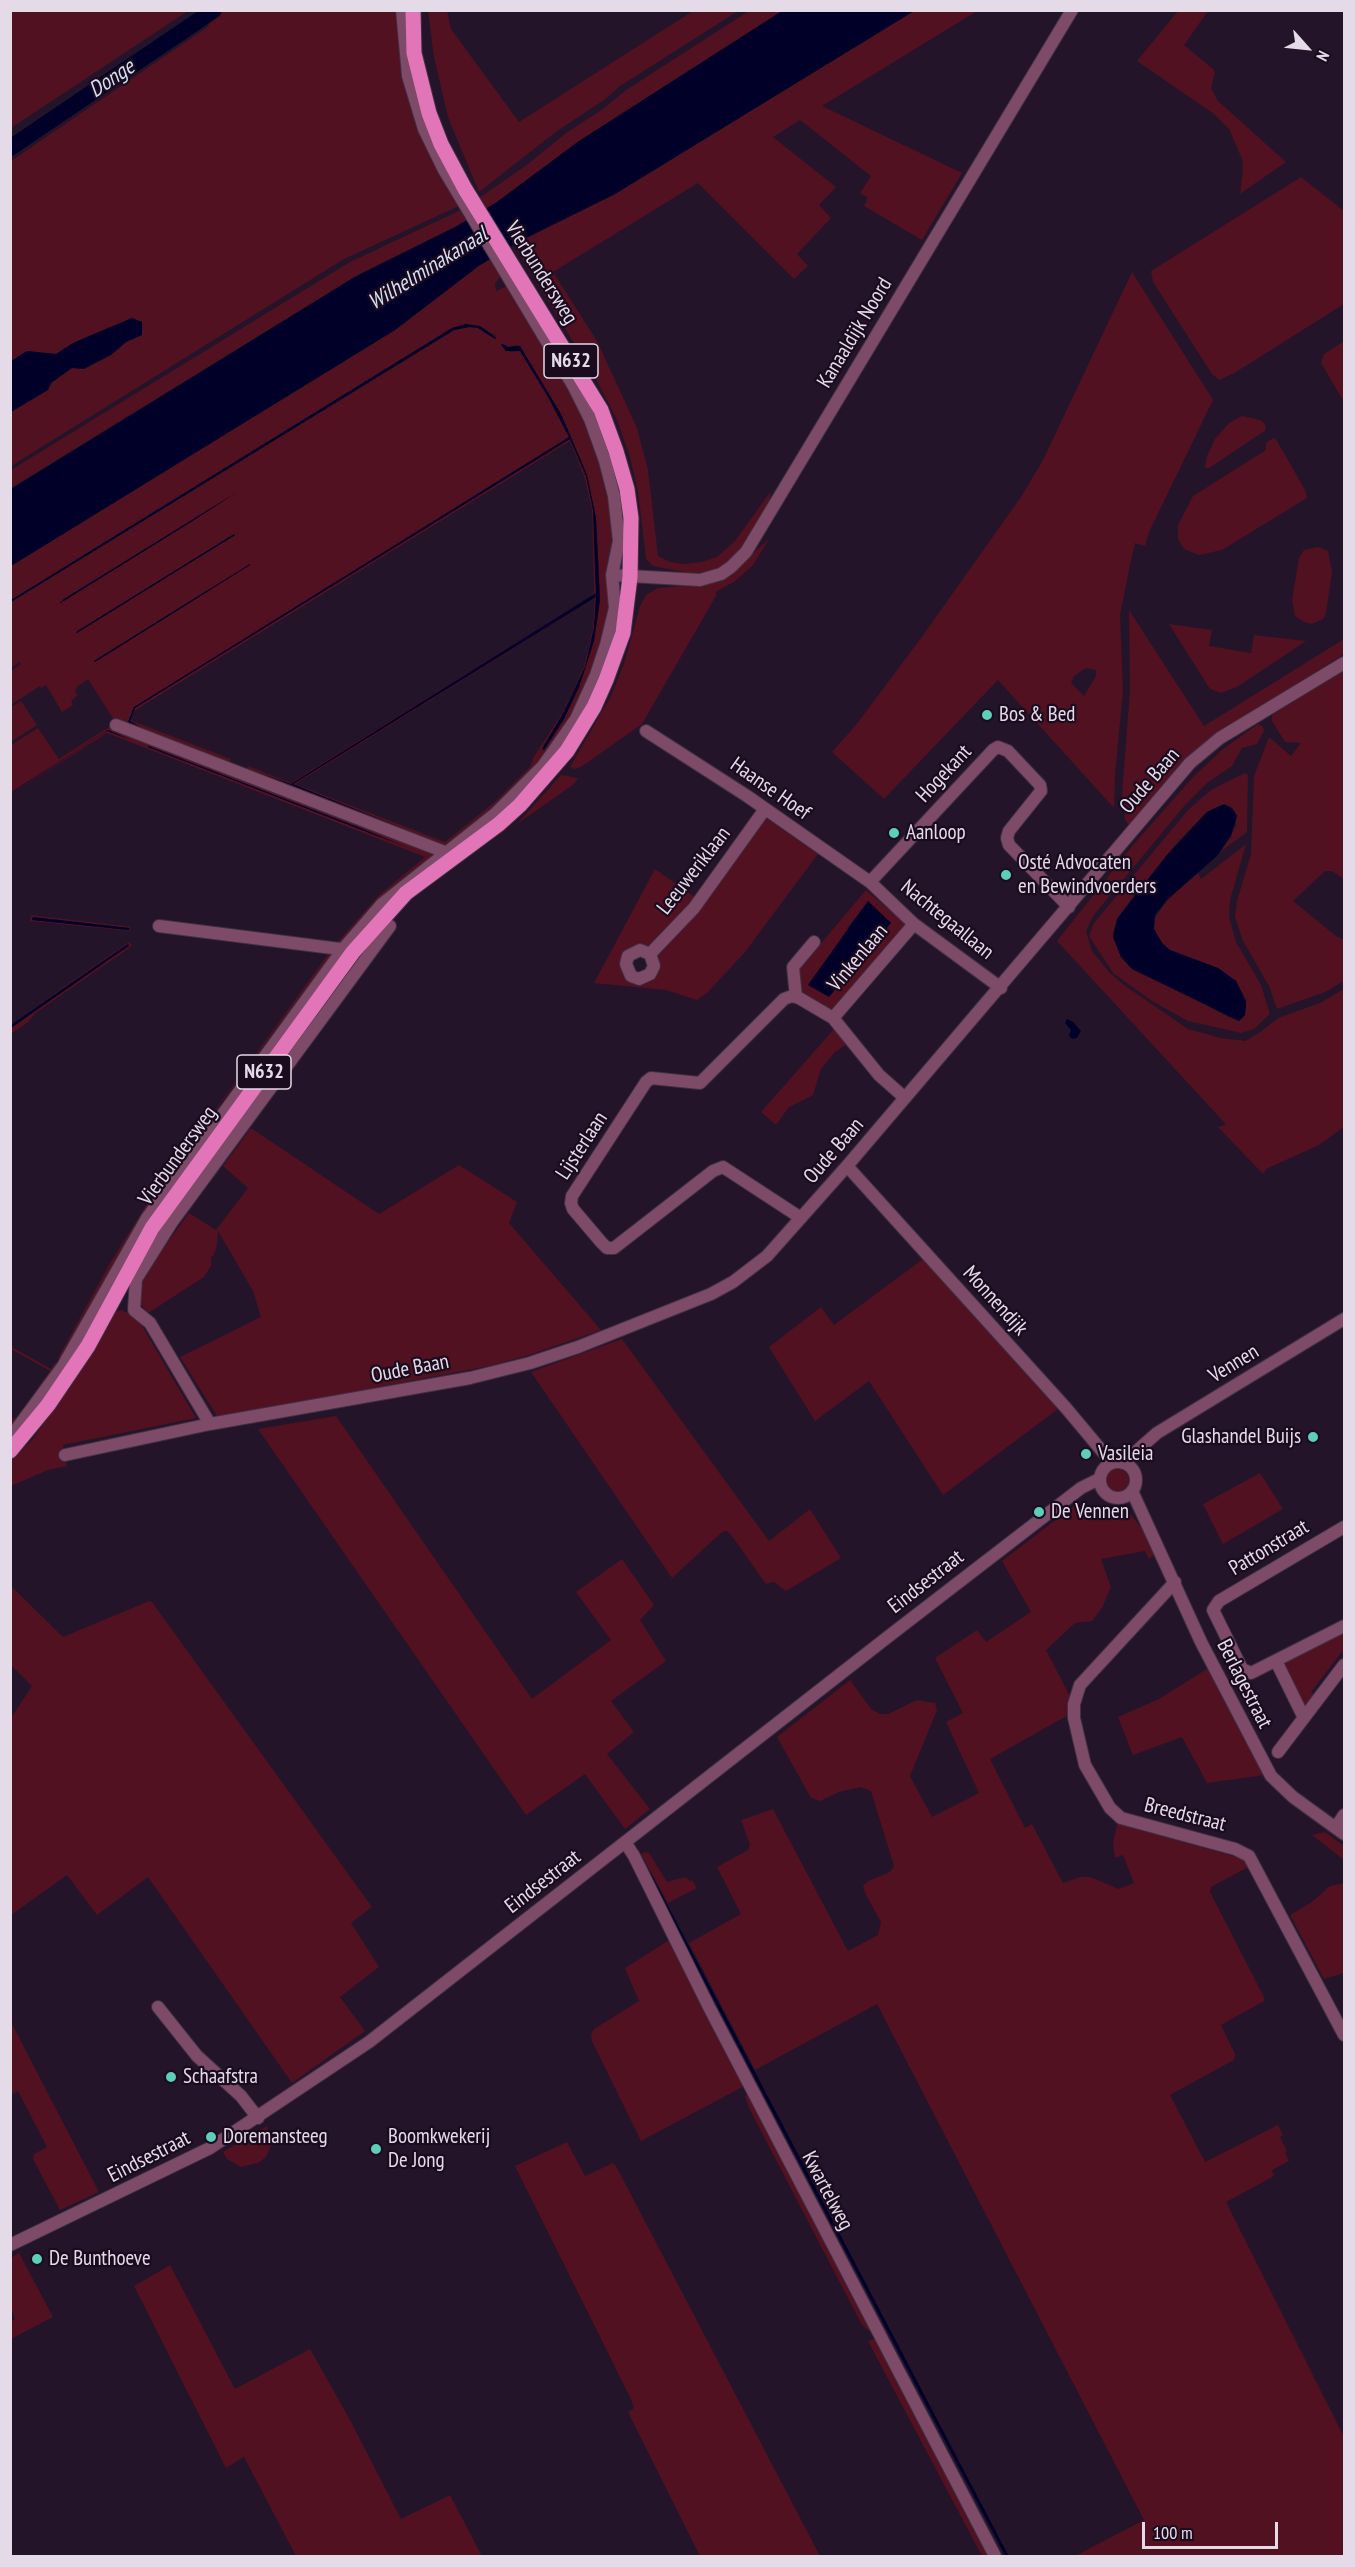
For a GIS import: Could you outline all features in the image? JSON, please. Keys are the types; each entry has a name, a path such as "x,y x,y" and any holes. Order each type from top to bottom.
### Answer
{"main road":[{"name":"Vierbundersweg","path":"10,1451 48,1405 88,1346 152,1228 354,953 406,893 451,854 499,824 537,788 579,732 606,680 622,633 630,577 631,518 627,489 601,410 461,191 429,113 414,53 412,10"}],"street":[{"name":"Vierbundersweg","path":"402,10 405,54 424,129 461,191"},
{"name":"Kanaaldijk Noord","path":"612,575 685,580 709,578 731,567 746,552 1072,10"},
{"name":"Vierbundersweg","path":"451,854 543,766 576,718 592,685 606,645 615,608 612,575 619,541 614,496 605,461 590,419 514,277"},
{"name":"Oude Baan","path":"65,1455 210,1424 470,1378 530,1363 578,1347 711,1294 733,1282 767,1256 847,1166 1001,988 1178,776 1220,738 1344,663"},
{"path":"116,725 451,854"},
{"name":"Haanse Hoef","path":"646,731 765,809 870,882"},
{"name":"Hogekant","path":"870,882 993,750 999,747 1008,751 1016,759 1040,785 1041,791 1009,831 1007,838 1009,845 1069,907"},
{"name":"Leeuweriklaan","path":"650,954 694,908 765,809"},
{"name":"Nachtegaallaan","path":"870,882 914,924 1001,988"},
{"name":"Vinkenlaan","path":"833,1018 914,924"},
{"path":"159,926 354,953"},
{"name":"Vierbundersweg","path":"10,1438 63,1366 147,1218 354,953 390,926"},
{"path":"814,942 793,967 796,997 833,1018 879,1075 905,1098"},
{"name":"Vierbundersweg","path":"210,1424 150,1323 137,1314 134,1306 137,1298 136,1279 160,1239 354,953"},
{"name":"Lijsterlaan","path":"796,997 784,999 700,1083 651,1078 646,1082 572,1196 571,1203 573,1209 601,1242 607,1248 614,1248 713,1171 723,1167 801,1218"},
{"name":"Monnendijk","path":"847,1166 1117,1463"},
{"name":"Vennen","path":"1117,1463 1157,1433 1344,1319"},
{"path":"1134,1472 1117,1463 1105,1467 1101,1485 1112,1497 1127,1494 1136,1482 1134,1472 1144,1443"},
{"name":"Eindsestraat","path":"10,2245 174,2167 258,2118 396,2023 1081,1488 1101,1485"},
{"name":"Berlagestraat","path":"1127,1494 1145,1523 1175,1582 1201,1642 1271,1776 1293,1797 1340,1830"},
{"name":"Pattonstraat","path":"1276,1661 1251,1673 1242,1669 1215,1616 1214,1605 1344,1527"},
{"name":"Breedstraat","path":"1175,1582 1080,1685 1074,1704 1074,1718 1085,1765 1110,1808 1121,1818 1235,1849 1249,1856 1344,2035"},
{"path":"1304,1718 1276,1661 1344,1626"},
{"path":"1278,1752 1344,1665"},
{"path":"1340,1830 1344,1815"},
{"name":"Kwartelweg","path":"625,1842 995,2556"},
{"path":"158,2007 197,2056 242,2096 258,2118"}],"shaded area":[{"path":"11,10 187,10 188,11 11,128"},
{"path":"215,11 399,11 461,205 344,259 11,466 11,412 47,390 51,383 72,368 84,369 111,355 126,342 142,335 112,326 73,343 56,354 27,351 11,361 11,161 209,26 205,17"},
{"path":"428,11 447,11 451,29 519,122 693,11 738,11 620,86 604,100 557,131 479,192 448,117 434,57"},
{"path":"749,11 782,11 579,141 497,202 457,226 361,273 11,488 11,470 350,262 463,209 528,164 566,133 603,109 626,90"},
{"path":"914,11 977,11 822,106 962,173 922,240 864,206 868,198 860,193 871,176 800,120 773,137 836,187 819,205 831,218 797,254 808,266 794,279 698,183 553,272 597,341 637,428 648,470 658,556 670,562 684,564 717,557 735,541 771,491 769,504 764,513 739,550 720,569 694,574 653,566 646,559 638,491 630,457 617,420 595,377 515,247 520,241 615,194"},
{"path":"1178,11 1208,11 1184,45 1213,69 1215,73 1211,88 1218,101 1286,162 1240,194 1242,159 1229,129 1214,114 1137,61"},
{"path":"1301,177 1344,211 1344,304 1236,372 1219,380 1212,374 1153,282 1151,271"},
{"path":"494,258 502,274 495,284 496,291 507,286 578,402 602,461 616,540 607,632 573,718 521,786 444,850 247,770 248,766 291,783 585,600 500,655 595,596 597,598 594,628 585,667 564,712 542,748 544,750 579,687 594,641 600,600 596,518 587,475 567,427 549,394 517,345 506,347 510,352 520,351 570,437 217,656 570,439 586,476 593,510 596,593 590,597 594,592 592,510 584,476 570,441 134,711 130,720 231,759 229,763 114,720 88,679 77,687 75,692 78,695 71,701 73,705 62,712 46,685 41,688 40,686 11,705 11,671 21,664 20,662 11,668 11,602 454,330 478,328 495,339 496,336 480,326 454,327 11,600 11,566 395,330 480,265","holes":["234,535 77,632 77,631","161,539 59,603 64,599","209,589 210,590 94,662","595,598 593,628 584,667 563,712 533,758 530,767 497,800 445,842 295,784"]},
{"path":"1132,272 1213,400 1149,532 1145,546 1135,543 1120,615 1123,690 1114,808 998,680 884,799 832,752 856,725 921,638 1021,497 1043,460","holes":["1086,668 1096,670 1096,676 1084,696 1071,683 1074,676"]},
{"path":"1344,341 1344,402 1321,363 1324,354"},
{"path":"1242,416 1260,420 1265,424 1266,430 1209,468 1205,468 1207,456 1215,439 1229,423"},
{"path":"1273,438 1276,439 1305,490 1307,498 1222,550 1199,555 1184,549 1178,539 1178,525 1193,496 1266,450 1266,443"},
{"path":"769,539 753,565 734,582 715,592 717,594 642,724 581,767 575,769 570,767 611,696 624,664 640,606 646,595 658,588 694,585 734,570"},
{"path":"1318,547 1328,551 1332,572 1326,613 1323,619 1312,624 1295,616 1292,600 1299,558 1304,550"},
{"path":"1129,610 1204,726 1344,639 1344,654 1225,729 1184,762 1129,825 1125,820 1122,795 1130,690"},
{"path":"1169,624 1212,630 1209,646 1251,653 1254,635 1306,641 1237,687 1221,693 1210,689"},
{"path":"1344,670 1344,879 1332,871 1325,871 1293,901 1344,940 1344,981 1325,992 1277,1009 1269,986 1242,939 1235,916 1237,901 1251,854 1254,776 1269,737 1291,756 1301,743 1285,742 1272,721 1272,715"},
{"path":"21,701 37,725 11,742 11,707"},
{"path":"1258,724 1264,730 1257,744 1242,748 1232,766 1207,783 1186,804 1093,916 1086,931 1092,951 1109,972 1124,985 1188,1029 1221,1038 1245,1041 1278,1018 1320,1003 1344,989 1344,1127 1319,1145 1266,1169 1263,1174 1218,1127 1226,1125 1222,1120 1057,941 1133,845 1193,777 1223,749"},
{"path":"112,725 440,853 344,944 335,945 379,895 425,857 107,733 11,794 79,749 11,792 11,745 38,728 59,759","holes":["148,746 365,830 382,838"]},
{"path":"1245,773 1248,775 1247,832 1220,852 1236,826 1236,814 1221,805 1207,812 1177,843 1132,898 1118,917 1113,933 1121,957 1132,969 1226,1016 1238,1020 1243,1018 1246,1001 1236,981 1218,968 1165,947 1154,930 1154,920 1168,899 1198,873 1201,879 1246,844 1230,900 1229,917 1236,942 1261,985 1270,1014 1254,1029 1241,1033 1188,1021 1152,1001 1113,973 1089,936 1094,923 1188,810 1211,790"},
{"path":"561,775 578,778 574,784 517,824"},
{"path":"763,816 818,854 745,952 707,993 697,1000 666,990 594,983 655,869 696,898 650,948 627,952 638,982 657,956 698,912"},
{"path":"866,890 907,925 831,1012 798,993 796,973","holes":["868,902 891,923 846,929"]},
{"path":"31,915 130,927 129,931 30,921","holes":["32,917 129,928 125,930 33,920"]},
{"path":"129,942 132,946 37,1012 28,1022 11,1034 11,1028 128,944 11,1023"},
{"path":"331,950 336,951 61,1359 58,1358 110,1263 147,1204","holes":["287,1014 263,1048 154,1197"]},
{"path":"834,1029 847,1044 835,1052 821,1069 813,1095 789,1107 776,1125 761,1112"},
{"path":"251,1128 379,1214 459,1165 517,1202 509,1223 601,1330 494,1365 271,1408 217,1416 180,1357 261,1317 253,1291 218,1231 211,1266 204,1277 148,1313 139,1302 140,1280 189,1213 216,1230 248,1188 223,1166"},
{"path":"923,1259 1058,1409 943,1495 869,1381 815,1421 769,1347 821,1307 834,1325"},
{"path":"122,1310 138,1319 196,1418 63,1445 67,1466 48,1470 11,1486 10,1462 32,1440 70,1387 115,1312"},
{"path":"622,1339 769,1541 810,1509 841,1558 786,1591 774,1582 766,1584 727,1531 722,1532 672,1578 531,1372"},
{"path":"10,1346 51,1369 55,1363 60,1366 11,1433 11,1420 17,1417 50,1371 11,1349"},
{"path":"336,1416 532,1699 611,1640 576,1592 622,1559 654,1605 640,1620 666,1661 611,1701 634,1732 607,1754 650,1809 625,1829 585,1774 526,1815 258,1429"},
{"path":"1117,1469 1122,1470 1128,1476 1128,1486 1122,1492 1117,1493 1112,1492 1106,1486 1105,1481 1106,1476 1112,1470"},
{"path":"1260,1473 1283,1509 1223,1544 1203,1504"},
{"path":"1075,1505 1128,1511 1148,1536 1147,1541 1154,1555 1149,1559 1145,1551 1101,1559 1111,1587 1102,1608 1092,1621 1075,1623 1046,1650 1074,1704 1072,1713 990,1759 1025,1828 1032,1824 1063,1883 1080,1877 1090,1877 1119,1889 1134,1883 1123,1855 1115,1858 1113,1842 1118,1821 1132,1828 1240,1858 1250,1866 1211,1887 1210,1892 1264,2001 1221,2025 1235,2054 1234,2060 1170,2095 1205,2162 1278,2125 1283,2135 1280,2137 1289,2161 1272,2170 1274,2176 1226,2202 1344,2437 1344,2556 1075,2556 1144,2520 877,2004 755,2070 689,1943 741,1914 717,1867 748,1850 750,1845 741,1820 773,1809 848,1951 878,1935 881,1922 863,1886 868,1881 890,1872 894,1866 871,1791 860,1787 839,1792 820,1801 811,1798 777,1737 850,1680 871,1709 880,1714 888,1714 917,1700 935,1703 937,1710 910,1776 932,1817 979,1793 946,1722 963,1713 935,1658 977,1630 986,1642 1031,1612 1002,1561"},
{"path":"10,1585 63,1637 149,1601 152,1602 372,1907 351,1923 379,1967 340,1997 365,2031 292,2083 148,1877 97,1915 67,1875 11,1915 11,1718 32,1686 11,1665"},
{"path":"1344,1630 1344,1649 1311,1692 1316,1696 1309,1705 1303,1705 1283,1669 1284,1661"},
{"path":"1210,1667 1265,1775 1207,1783 1182,1737 1133,1755 1118,1717 1159,1699"},
{"path":"1325,1832 1344,1846 1344,1860 1312,1835"},
{"path":"649,1853 667,1882 685,1877 692,1880 697,1888 668,1903 641,1854"},
{"path":"1344,1883 1344,1973 1324,1979 1290,1915 1312,1902 1330,1886"},
{"path":"671,1939 748,2084 641,2141 592,2041 591,2034 594,2029 639,2001 625,1968"},
{"path":"11,2022 99,2192 60,2210 33,2159 34,2154 47,2147 18,2091 11,2095"},
{"path":"752,2092 875,2328 869,2331 862,2325 749,2108 745,2096"},
{"path":"267,2126 272,2143 266,2157 258,2163 241,2167 227,2159 223,2152"},
{"path":"567,2142 585,2176 613,2163 616,2166 820,2556 700,2556 628,2412 634,2408 631,2399 515,2166"},
{"path":"19,2253 53,2317 11,2339 11,2322 15,2319 11,2308 11,2258"},
{"path":"170,2265 235,2389 310,2349 349,2418 401,2519 450,2495 482,2556 296,2556 244,2457 226,2468 134,2286"},
{"path":"879,2337 994,2556 982,2556 868,2341"}],"water":[{"name":"Wilhelminakanaal","path":"782,11 914,11 615,194 520,241 480,265 395,330 11,566 11,489 353,278 457,226 497,202 579,141"},
{"path":"132,318 142,322 142,335 126,342 111,355 84,369 72,368 51,383 48,390 11,412 11,361 27,351 56,354 73,343"},
{"path":"466,324 480,326 496,338 478,328 454,330 11,602 452,328"},
{"path":"501,345 508,347 520,346 561,414 587,475 596,518 600,600 594,641 579,687 564,719 544,750 542,749 564,712 585,667 594,628 596,597 293,784 414,833 251,770 291,784 596,593 593,510 586,476 570,439 135,708 130,721 141,727 128,722 134,707 569,437 520,351 506,351"},
{"path":"237,492 199,517 59,604 64,599"},
{"path":"234,534 235,535 76,632"},
{"path":"250,564 95,662 94,661"},
{"path":"108,730 131,740 107,731 11,793"},
{"path":"148,747 365,830 406,847"},
{"path":"1224,804 1232,808 1237,816 1231,836 1217,856 1168,899 1155,915 1154,929 1162,943 1170,950 1218,968 1236,981 1246,1001 1245,1015 1239,1021 1132,969 1121,957 1113,937 1117,919 1167,855 1207,812"},
{"path":"868,901 891,923 829,997 808,985"},
{"path":"33,917 129,928 129,930 32,920"},
{"path":"128,944 129,946 11,1028 11,1025"},
{"path":"331,954 153,1199 159,1189"},
{"path":"1067,1019 1081,1031 1077,1038 1072,1039 1069,1036 1071,1030 1065,1023"}],"waterway":[{"name":"Donge","path":"10,148 214,10"},
{"path":"650,1875 1007,2556"}],"place":[{"name":"Bos & Bed","path":"987,715"},
{"name":"Aanloop","path":"894,833"},
{"name":"Osté Advocaten en Bewindvoerders","path":"1006,875"},
{"name":"Glashandel Buijs","path":"1313,1437"},
{"name":"Vasileia","path":"1086,1454"},
{"name":"De Vennen","path":"1039,1512"},
{"name":"Schaafstra","path":"171,2077"},
{"name":"Doremansteeg","path":"211,2137"},
{"name":"Boomkwekerij De Jong","path":"376,2149"},
{"name":"De Bunthoeve","path":"37,2259"}]}
